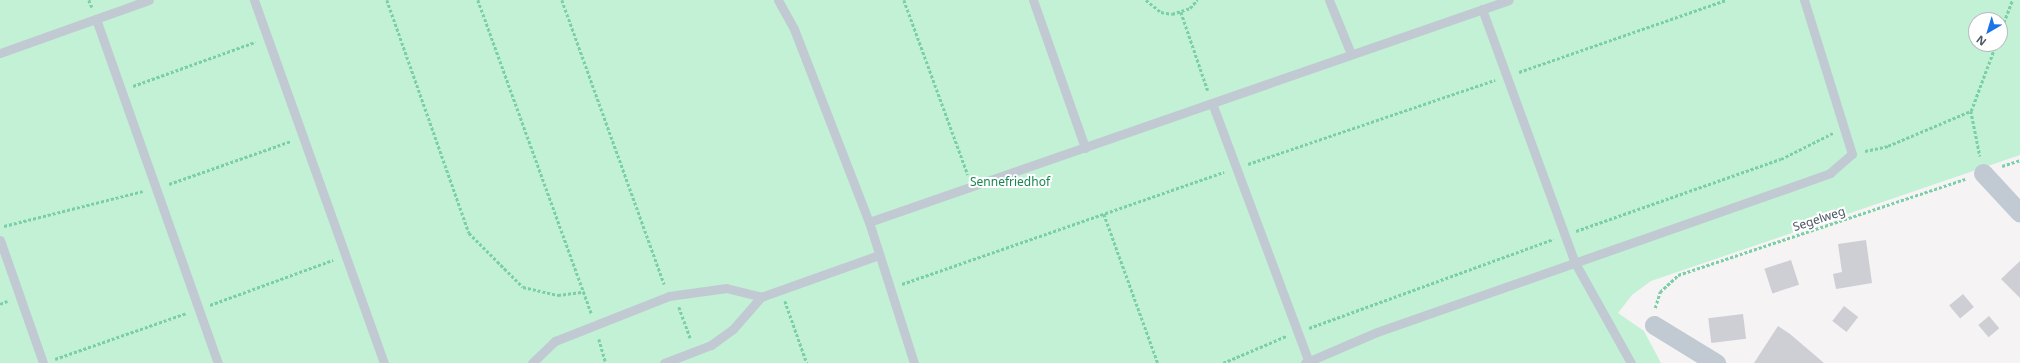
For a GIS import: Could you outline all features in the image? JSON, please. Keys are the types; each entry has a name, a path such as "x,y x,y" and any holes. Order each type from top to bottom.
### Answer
{"street":[{"path":"1983,173 2020,213"},
{"path":"1654,325 1716,363"}],"lane":[{"path":"0,53 150,0"},
{"path":"254,0 384,363"},
{"path":"778,0 794,29 869,222 888,289 914,363"},
{"path":"1033,0 1085,148"},
{"path":"1329,0 1351,54"},
{"path":"869,222 1509,0"},
{"path":"1212,103 1298,332 1308,363 1377,332 1574,261 1830,173 1852,154 1845,126 1804,0"},
{"path":"1482,9 1574,261 1632,363"},
{"path":"96,19 218,363"},
{"path":"0,240 43,363"},
{"path":"664,363 695,352 732,329 761,297 879,255"},
{"path":"532,363 555,341 594,323 672,295 726,288 761,297"}],"path":[{"path":"387,0 469,233 523,287 558,295 584,292"},
{"path":"478,0 584,292 606,363"},
{"path":"562,0 672,295 695,352"},
{"path":"904,0 972,187"},
{"path":"1146,0 1161,12 1181,12 1197,0"},
{"path":"888,289 1726,0"},
{"path":"2008,12 2012,0"},
{"path":"1181,12 1212,103"},
{"path":"121,90 268,38"},
{"path":"1983,173 1971,112 1993,52"},
{"path":"1852,154 1888,146 1971,112"},
{"path":"1223,363 1298,332 1564,235 1810,148 1845,126"},
{"name":"Segelweg","path":"1654,325 1660,292 1678,275 2020,160"},
{"path":"1104,214 1158,363"},
{"path":"781,290 807,363"}],"green space":[{"name":"Sennefriedhof","path":"0,0 2020,0 2020,155 1651,281 1632,295 1618,313 1644,331 1661,363 0,363"}],"building":[{"path":"1866,240 1872,283 1836,289 1833,274 1842,272 1838,244"},
{"path":"1791,260 1799,285 1772,293 1764,269"},
{"path":"2020,261 2020,298 2001,279"},
{"path":"1963,294 1974,307 1960,319 1949,306"},
{"path":"1844,306 1858,317 1846,332 1832,321"},
{"path":"1743,314 1746,339 1711,343 1708,318"},
{"path":"1989,316 1999,328 1989,337 1978,325"},
{"path":"1778,326 1790,334 1824,363 1754,363"}]}
